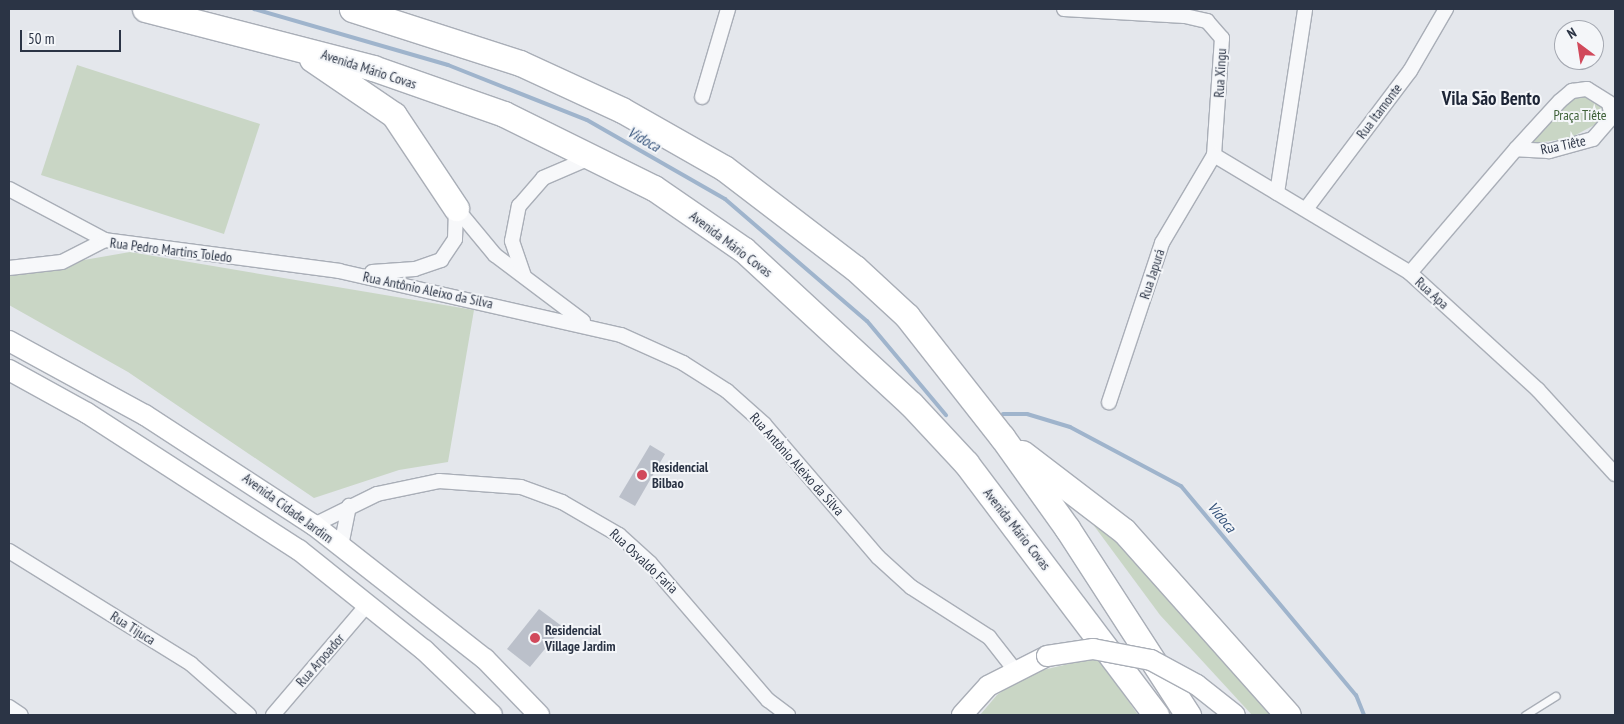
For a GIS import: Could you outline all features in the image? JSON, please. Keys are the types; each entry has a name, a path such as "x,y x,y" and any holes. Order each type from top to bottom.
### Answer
{"highway":[{"name":"Avenida Mário Covas","path":"144,9 284,43 372,68 504,114 594,156 654,188 744,250 911,404 966,464 1035,549 1156,715"},
{"path":"352,9 520,63 622,110 724,168 855,268 907,316 1002,437 1067,528 1188,715"},
{"path":"284,43 394,115 456,208"},
{"path":"1002,437 1124,531 1288,715"}],"main road":[{"name":"Avenida Cidade Jardim","path":"9,342 145,415 314,525 477,653 539,715"},
{"name":"Avenida Cidade Jardim","path":"9,370 87,413 228,501 367,605 492,715"},
{"path":"962,715 988,686 1014,669 1047,656 1093,649 1151,660 1197,685 1235,715"}],"street":[{"path":"702,98 728,9"},
{"name":"Rua Xingu","path":"1064,9 1184,16 1217,27 1222,60 1214,156"},
{"path":"1277,193 1306,9"},
{"name":"Rua Itamonte","path":"1306,209 1410,71 1446,9"},
{"name":"Rua Tiête","path":"1410,273 1516,149 1572,91 1587,89 1609,103 1612,116 1593,139 1548,151 1516,149"},
{"path":"527,281 512,241 519,206 543,178 594,156"},
{"name":"Rua Apa","path":"1214,156 1306,209 1410,273 1538,390 1615,474"},
{"name":"Rua Japurá","path":"1109,402 1162,243 1214,156"},
{"path":"9,190 105,240"},
{"path":"339,271 394,272 441,260 455,239 456,208"},
{"path":"456,208 495,255 527,281 594,328"},
{"name":"Rua Pedro Martins Toledo","path":"9,268 62,262 105,240 339,271"},
{"name":"Rua Antônio Aleixo da Silva","path":"339,271 594,328 683,363 727,391 764,424 878,557 911,587 988,637 1014,669"},
{"name":"Rua Osvaldo Faria","path":"314,525 350,506 392,490 439,481 520,487 562,502 619,535 650,563 768,700 788,715"},
{"path":"341,546 350,506"},
{"name":"Rua Tijuca","path":"9,551 191,664 249,715"},
{"name":"Rua Arpoador","path":"273,715 367,605"},
{"path":"9,707 21,715"}],"lane":[{"path":"1525,715 1556,696"}],"green space":[{"path":"77,65 260,124 224,234 41,175"},
{"name":"Praça Tiête","path":"1587,95 1602,105 1600,122 1570,138 1530,144 1575,96"},
{"path":"130,252 474,310 448,462 399,470 314,498 128,372 9,305 9,273"},
{"path":"1092,523 1118,532 1272,715 1252,715 1160,615"},
{"path":"1098,657 1138,715 980,715 997,695 1026,674"}],"building":[{"name":"Residencial Bilbao","path":"650,445 665,454 635,506 619,497"},
{"name":"Residencial Village Jardim","path":"539,609 563,627 530,667 507,649"}],"waterway":[{"name":"Vidoca","path":"254,9 448,65 587,120 725,199 867,321 946,415"},
{"name":"Vidoca","path":"1003,414 1027,414 1070,427 1181,486 1356,695 1364,715"}],"place":[{"name":"Residencial Bilbao","path":"642,475"},
{"name":"Residencial Village Jardim","path":"535,638"}],"district":[{"name":"Vila São Bento","path":"1491,99"}]}
